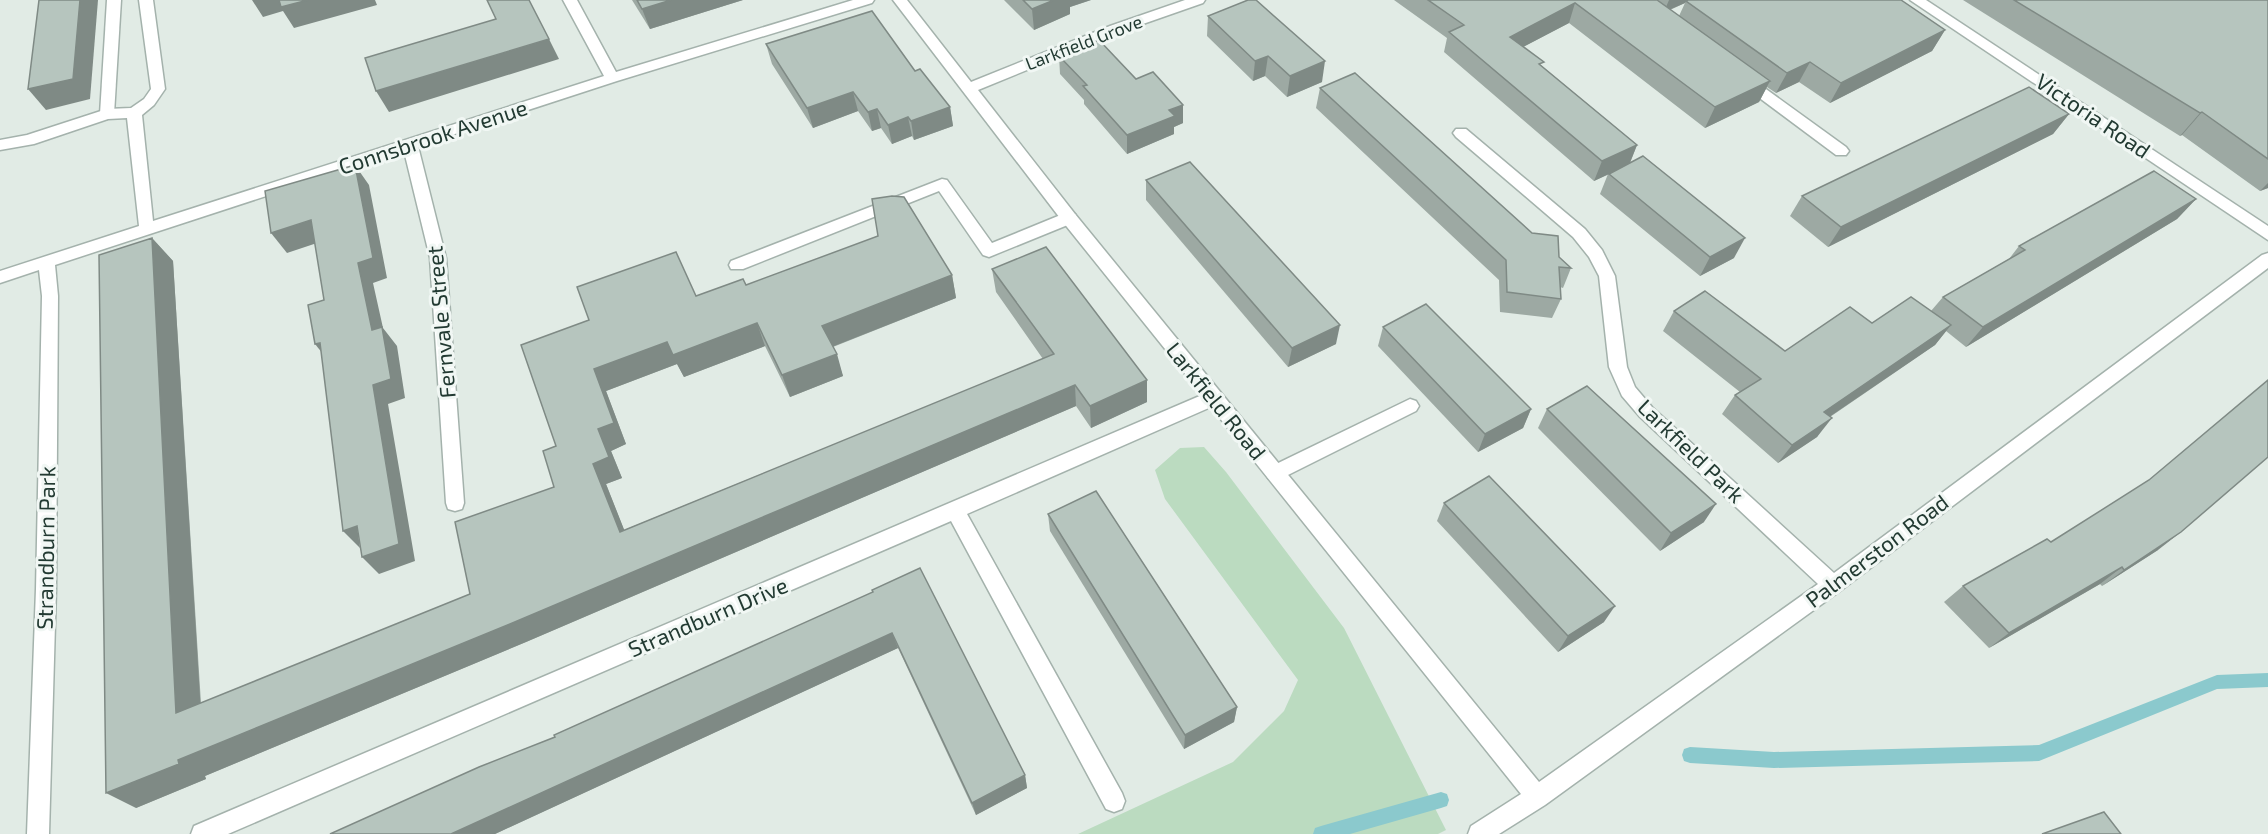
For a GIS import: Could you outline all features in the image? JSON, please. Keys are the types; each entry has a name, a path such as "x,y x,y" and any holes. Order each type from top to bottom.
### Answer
{"street":[{"path":"107,114 114,0"},
{"path":"0,145 29,140 107,114 134,113 149,102 158,89 146,0"},
{"path":"570,0 612,78"},
{"name":"Connsbrook Avenue","path":"0,277 612,78 867,0"},
{"name":"Larkfield Road","path":"900,0 1069,218 1213,398 1537,796"},
{"name":"Larkfield Grove","path":"970,88 1115,29 1198,0"},
{"name":"Victoria Road","path":"1917,0 2268,234"},
{"path":"1728,69 1840,151"},
{"path":"134,113 144,219 148,230"},
{"name":"Larkfield Park","path":"1461,133 1579,233 1596,254 1607,276 1618,367 1628,391 1646,412 1833,585"},
{"name":"Fernvale Street","path":"410,144 438,258 455,503"},
{"path":"737,265 942,184 989,251 1069,218"},
{"name":"Palmerston Road","path":"1479,834 1537,796 1833,585 2268,259"},
{"name":"Strandburn Park","path":"38,834 46,589 51,296 47,262"},
{"name":"Strandburn Drive","path":"202,834 1213,398"},
{"path":"1275,473 1410,406"},
{"path":"955,511 1114,801"}],"green space":[{"path":"1204,447 1226,472 1344,628 1446,830 1438,834 1078,834 1233,762 1284,711 1298,680 1165,499 1155,470 1180,448"}],"building":[{"path":"39,0 80,0 73,79 28,89"},
{"path":"279,0 308,0 281,7"},
{"path":"487,0 529,0 549,39 376,91 365,58 496,19"},
{"path":"637,0 671,0 642,9"},
{"path":"1023,0 1054,0 1032,9"},
{"path":"1248,0 1256,0 1325,61 1290,76 1268,56 1255,61 1208,16"},
{"path":"1428,0 1657,0 1770,81 1715,107 1575,3 1510,37 1544,62 1539,64 1637,145 1602,161 1449,32 1464,25"},
{"path":"1901,0 1945,30 1841,83 1810,62 1787,73 1686,1"},
{"path":"2014,0 2268,0 2268,159 2202,112 2200,113"},
{"path":"872,11 915,71 920,69 950,107 911,121 908,117 888,125 877,109 868,112 853,92 807,108 766,44"},
{"path":"1099,40 1136,79 1153,72 1183,105 1169,110 1175,116 1127,135 1083,86 1087,85 1059,56"},
{"path":"1355,73 1532,233 1558,236 1559,257 1571,268 1559,267 1561,299 1507,292 1506,260 1320,88"},
{"path":"2029,87 2069,114 1841,227 1802,196"},
{"path":"1643,156 1745,238 1710,257 1609,174"},
{"path":"1190,162 1340,325 1292,348 1146,180"},
{"path":"355,165 373,258 358,263 372,330 382,327 391,379 373,385 399,544 362,557 357,526 343,531 320,343 315,344 308,305 324,300 311,220 271,233 265,191"},
{"path":"2154,171 2196,199 1983,327 1943,297 2025,250 2019,246"},
{"path":"904,197 952,275 822,326 837,354 782,375 757,323 673,355 667,342 594,369 614,423 598,429 609,457 593,464 620,532 1054,354 992,269 1046,247 1147,380 1090,406 1075,385 510,624 178,760 179,764 106,793 99,255 152,238 176,713 470,594 455,522 554,487 543,451 556,446 521,345 589,320 577,287 676,252 696,296 743,279 746,285 878,236 872,199"},
{"path":"1705,291 1785,351 1850,307 1872,323 1911,297 1951,325 1824,412 1832,418 1792,445 1735,395 1761,379 1674,311"},
{"path":"1426,304 1531,409 1485,434 1383,327"},
{"path":"2268,380 2268,457 2181,532 2124,570 2122,567 2009,633 1963,586 2047,539 2051,542 2149,480"},
{"path":"1587,386 1716,504 1671,533 1547,409"},
{"path":"1489,476 1615,606 1568,636 1444,503"},
{"path":"1096,491 1237,707 1185,735 1048,514"},
{"path":"920,568 1025,775 972,803 892,633 451,834 330,834 479,767 555,737 554,735 873,592 872,590"},
{"path":"2104,812 2121,834 2042,834"}],"waterway":[{"path":"1690,755 1774,760 2039,753 2217,682 2268,680"},
{"path":"1321,834 1441,800"}]}
